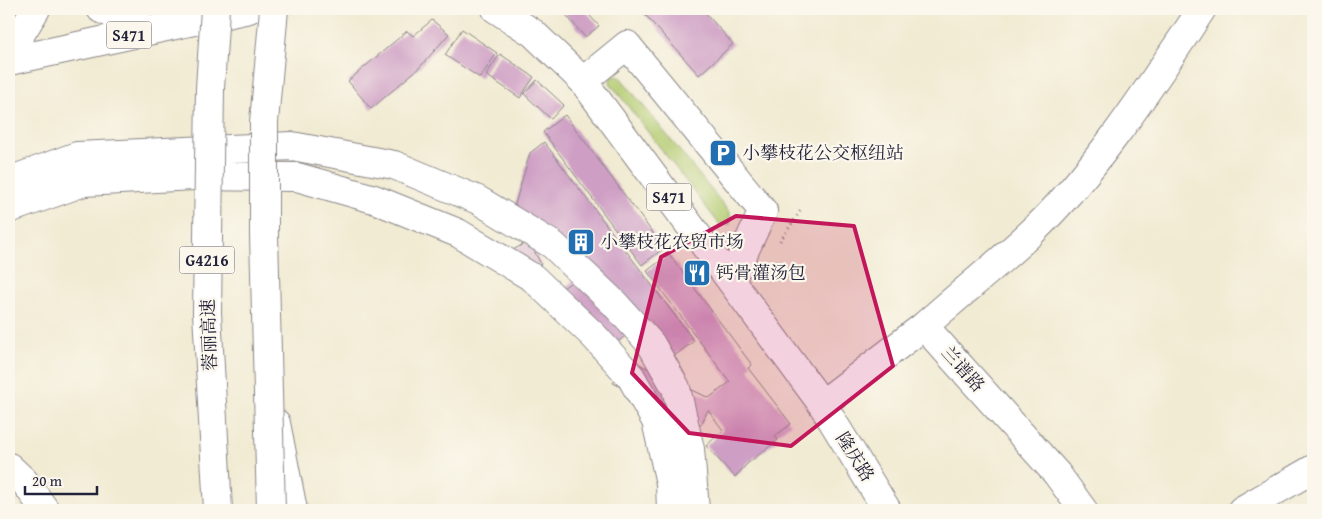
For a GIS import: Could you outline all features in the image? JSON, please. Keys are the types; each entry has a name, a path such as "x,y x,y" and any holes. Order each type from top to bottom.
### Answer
{"main road":[{"path":"9,53 36,9"},
{"path":"101,9 151,30"},
{"name":"蓉丽高速","path":"215,9 210,88 206,313 218,510"},
{"name":"S471","path":"9,61 249,9"},
{"path":"271,510 264,235 264,122 274,9"},
{"name":"S471","path":"496,9 534,33 583,81 822,404"},
{"path":"822,404 924,326 1034,231 1088,169 1160,71 1202,9"},
{"path":"583,81 627,45 763,211 731,280"},
{"path":"9,181 77,156 292,146 394,165 478,200 553,245 614,303 651,344 676,388 690,449 695,510"},
{"path":"9,209 84,182 193,176 297,177 374,199 458,233 533,278 594,336 631,377 656,421 670,483 671,510"},
{"name":"兰谱路","path":"924,326 1056,474 1083,510"},
{"path":"269,384 293,510"},
{"name":"隆庆路","path":"822,404 887,510"},
{"path":"9,467 24,481 45,510"},
{"path":"1242,510 1313,469"}],"highlighted area":[{"path":"736,216 854,226 893,366 791,446 689,433 632,373 661,257"}],"green space":[{"path":"611,75 620,77 730,213 730,224 720,225 610,83"}],"building":[{"path":"570,9 584,9 599,26 585,37 565,14"},
{"path":"640,9 702,9 733,44 699,75"},
{"path":"432,20 449,34 420,67 371,109 348,81 407,31 413,36"},
{"path":"462,29 497,53 480,78 445,55"},
{"path":"500,54 534,77 520,98 486,75"},
{"path":"537,80 564,105 551,119 524,94"},
{"path":"565,115 664,248 642,265 543,132"},
{"name":"小攀枝花农贸市场","path":"544,142 694,341 665,363 628,334 615,344 563,288 573,281 515,204 530,153"},
{"path":"529,241 541,264 516,277 504,255"},
{"path":"669,254 752,365 748,368 791,424 775,436 778,440 748,463 735,477 706,446 723,430 708,410 701,425 613,383 626,358 709,398 730,382 647,271"},
{"path":"1313,502 1313,510 1299,510"}],"place":[{"name":"小攀枝花公交枢纽站","path":"723,153"},
{"name":"小攀枝花农贸市场","path":"581,242"},
{"name":"钙骨灌汤包","path":"697,273"}]}
